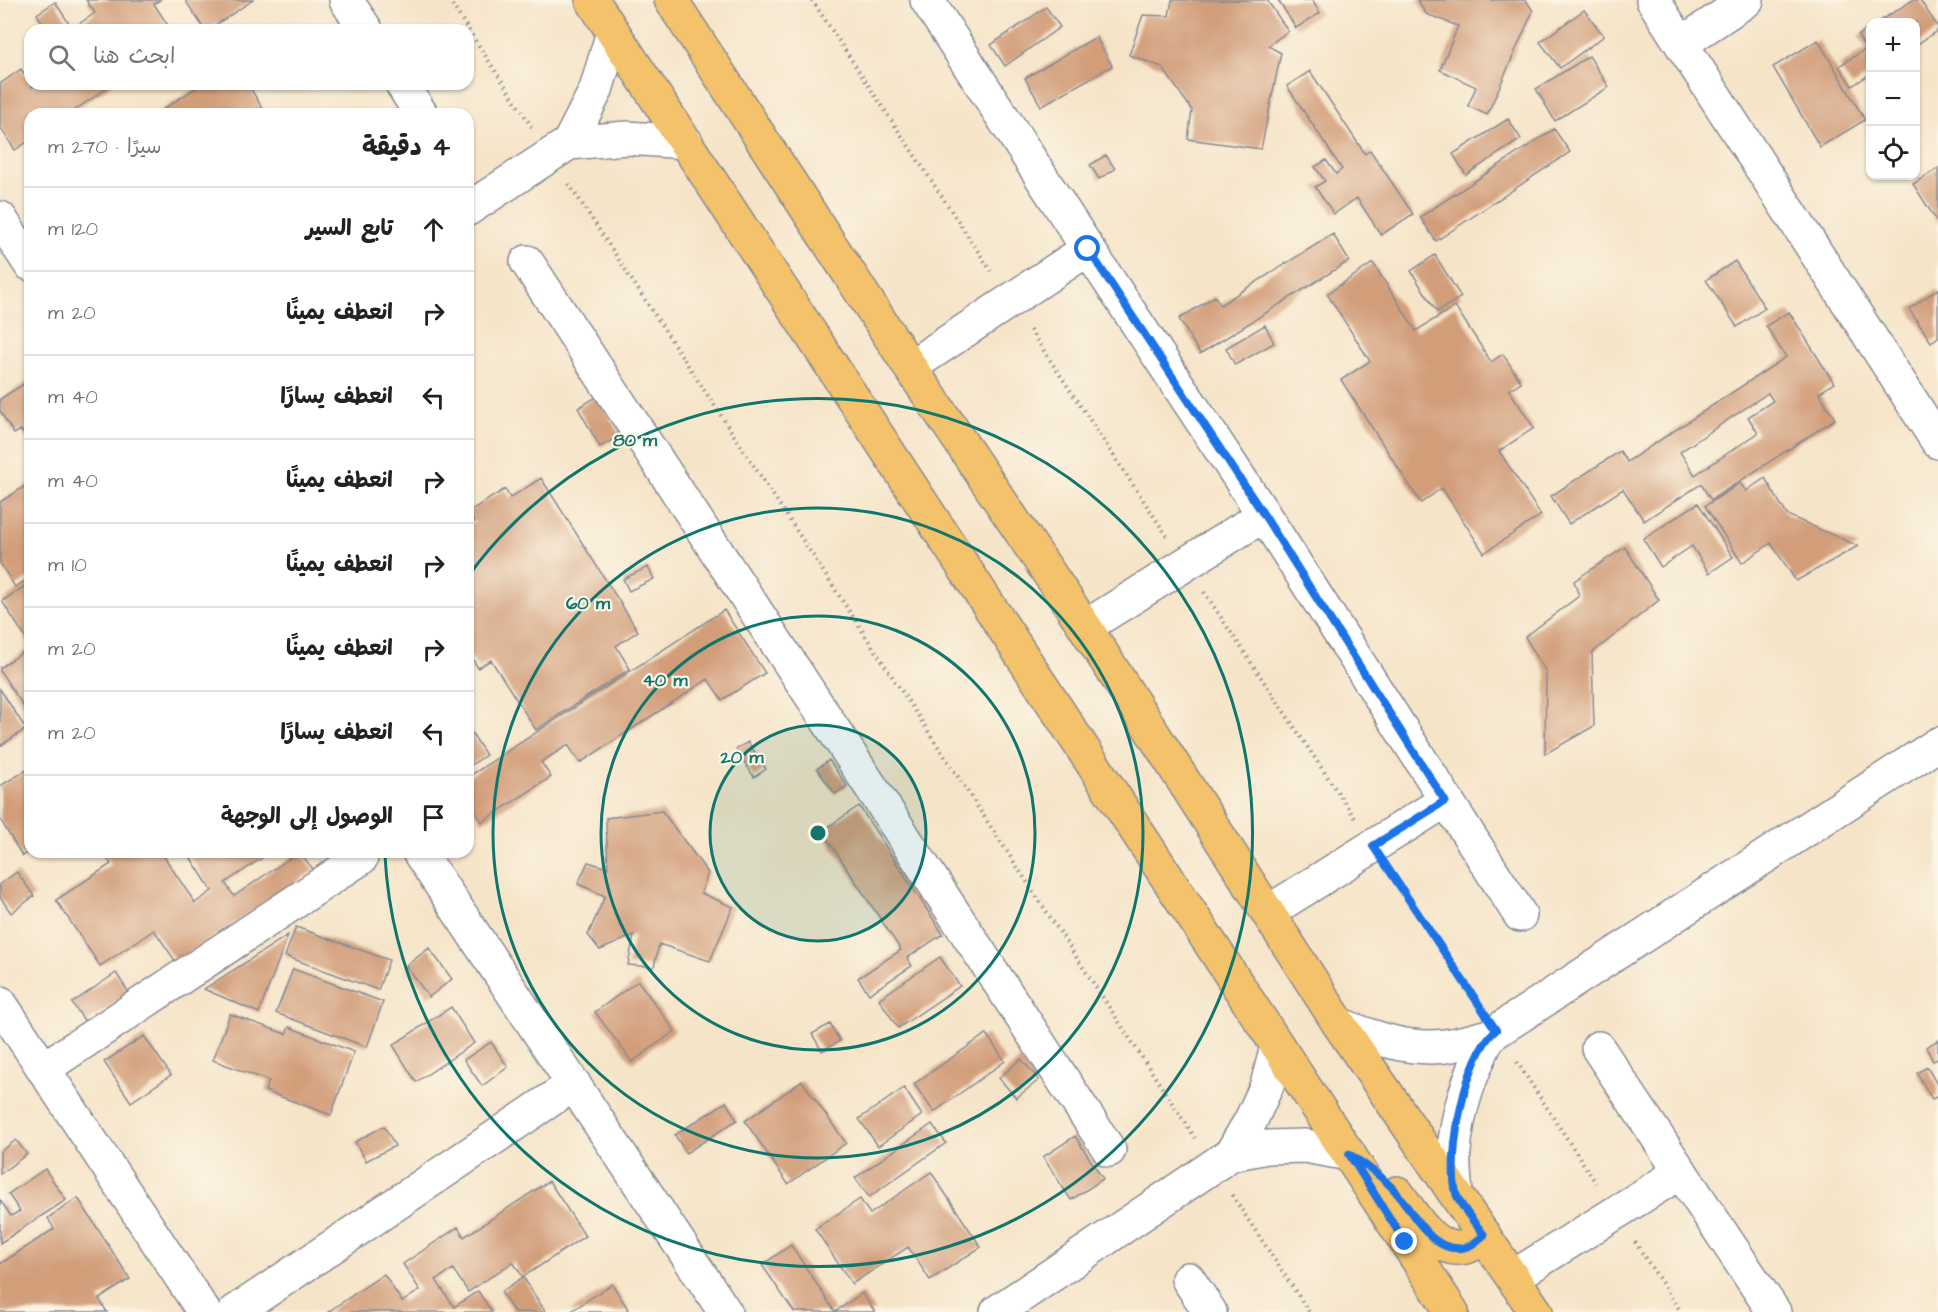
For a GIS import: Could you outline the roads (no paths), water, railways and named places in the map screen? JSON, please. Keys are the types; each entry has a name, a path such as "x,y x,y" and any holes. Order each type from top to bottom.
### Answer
{"main road":[{"path":"592,0 1452,1312"},
{"path":"677,2 910,367 1085,627 1339,1024 1536,1312"},
{"path":"1349,1154 1372,1169 1396,1191 1436,1242 1453,1248 1469,1246 1484,1235"}],"street":[{"path":"346,0 362,24"},
{"path":"927,0 1264,515 1520,915"},
{"path":"1653,0 1928,402 1938,442"},
{"path":"1682,43 1747,0"},
{"path":"559,149 596,90 613,32"},
{"path":"406,90 417,108"},
{"path":"474,205 559,149 627,138 686,142"},
{"path":"0,218 24,255"},
{"path":"910,367 1088,249"},
{"path":"527,262 1108,1150"},
{"path":"1085,627 1264,515"},
{"path":"1339,1024 1374,1039 1413,1046 1451,1045 1492,1033 1938,744"},
{"path":"1268,912 1445,801"},
{"path":"43,1069 361,858"},
{"path":"423,858 725,1312"},
{"path":"0,1003 204,1312"},
{"path":"1456,1194 1454,1153 1459,1113 1471,1073 1492,1033"},
{"path":"1222,1160 1251,1120 1267,1085 1277,1047"},
{"path":"1598,1048 1774,1312"},
{"path":"235,1312 574,1084"},
{"path":"997,1312 1222,1160 1267,1147 1305,1146 1349,1154"},
{"path":"1513,1277 1681,1172"},
{"path":"1188,1279 1210,1312"}]}
